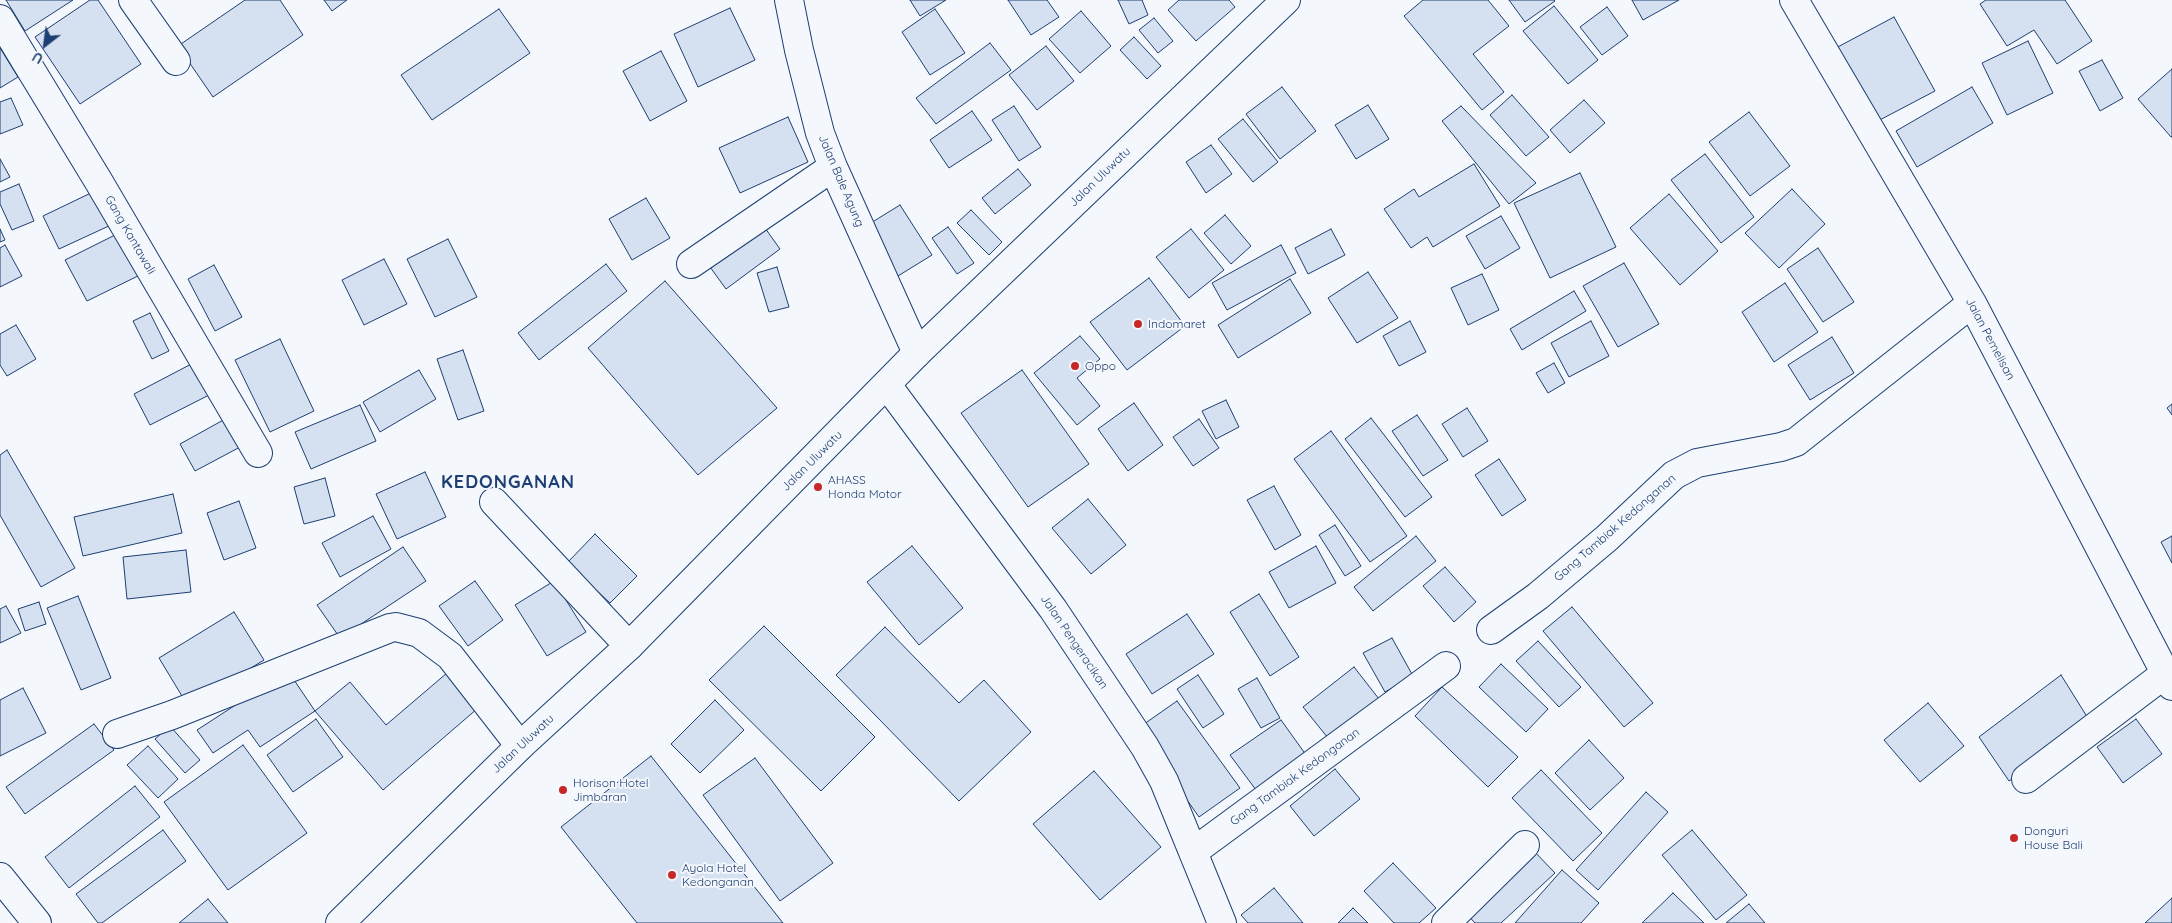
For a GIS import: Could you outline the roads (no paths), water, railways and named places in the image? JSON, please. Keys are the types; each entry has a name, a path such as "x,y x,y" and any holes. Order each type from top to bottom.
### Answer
{"street":[{"path":"132,0 176,61"},
{"name":"Jalan Bale Agung","path":"790,0 799,50 820,133 833,167 917,353"},
{"name":"Jalan Uluwatu","path":"340,923 520,746 629,646 917,353 1286,0"},
{"name":"Jalan Pemelisan","path":"1794,0 1972,304 2062,473 2168,680"},
{"name":"Gang Kantawali","path":"0,19 99,182 258,453"},
{"path":"691,264 833,167"},
{"name":"Gang Tambiak Kedonganan","path":"1491,630 1538,596 1606,538 1674,475 1697,463 1782,447 1796,442 1972,304"},
{"name":"Jalan Pengeracikan","path":"887,385 1053,609 1145,747 1164,781 1222,923"},
{"path":"494,502 629,646"},
{"path":"117,734 172,715 396,627 419,633 450,656 520,746"},
{"name":"Gang Tambiak Kedonganan","path":"1193,852 1446,666"},
{"path":"2026,779 2168,680"},
{"path":"1446,923 1525,845"},
{"path":"0,877 37,923"}],"place":[{"name":"Indomaret","path":"1138,324"},
{"name":"Oppo","path":"1075,366"},
{"name":"AHASS Honda Motor","path":"818,487"},
{"name":"Horison Hotel Jimbaran","path":"563,790"},
{"name":"Donguri House Bali","path":"2014,838"},
{"name":"Ayola Hotel Kedonganan","path":"672,875"}],"district":[{"name":"KEDONGANAN","path":"508,483"}]}
